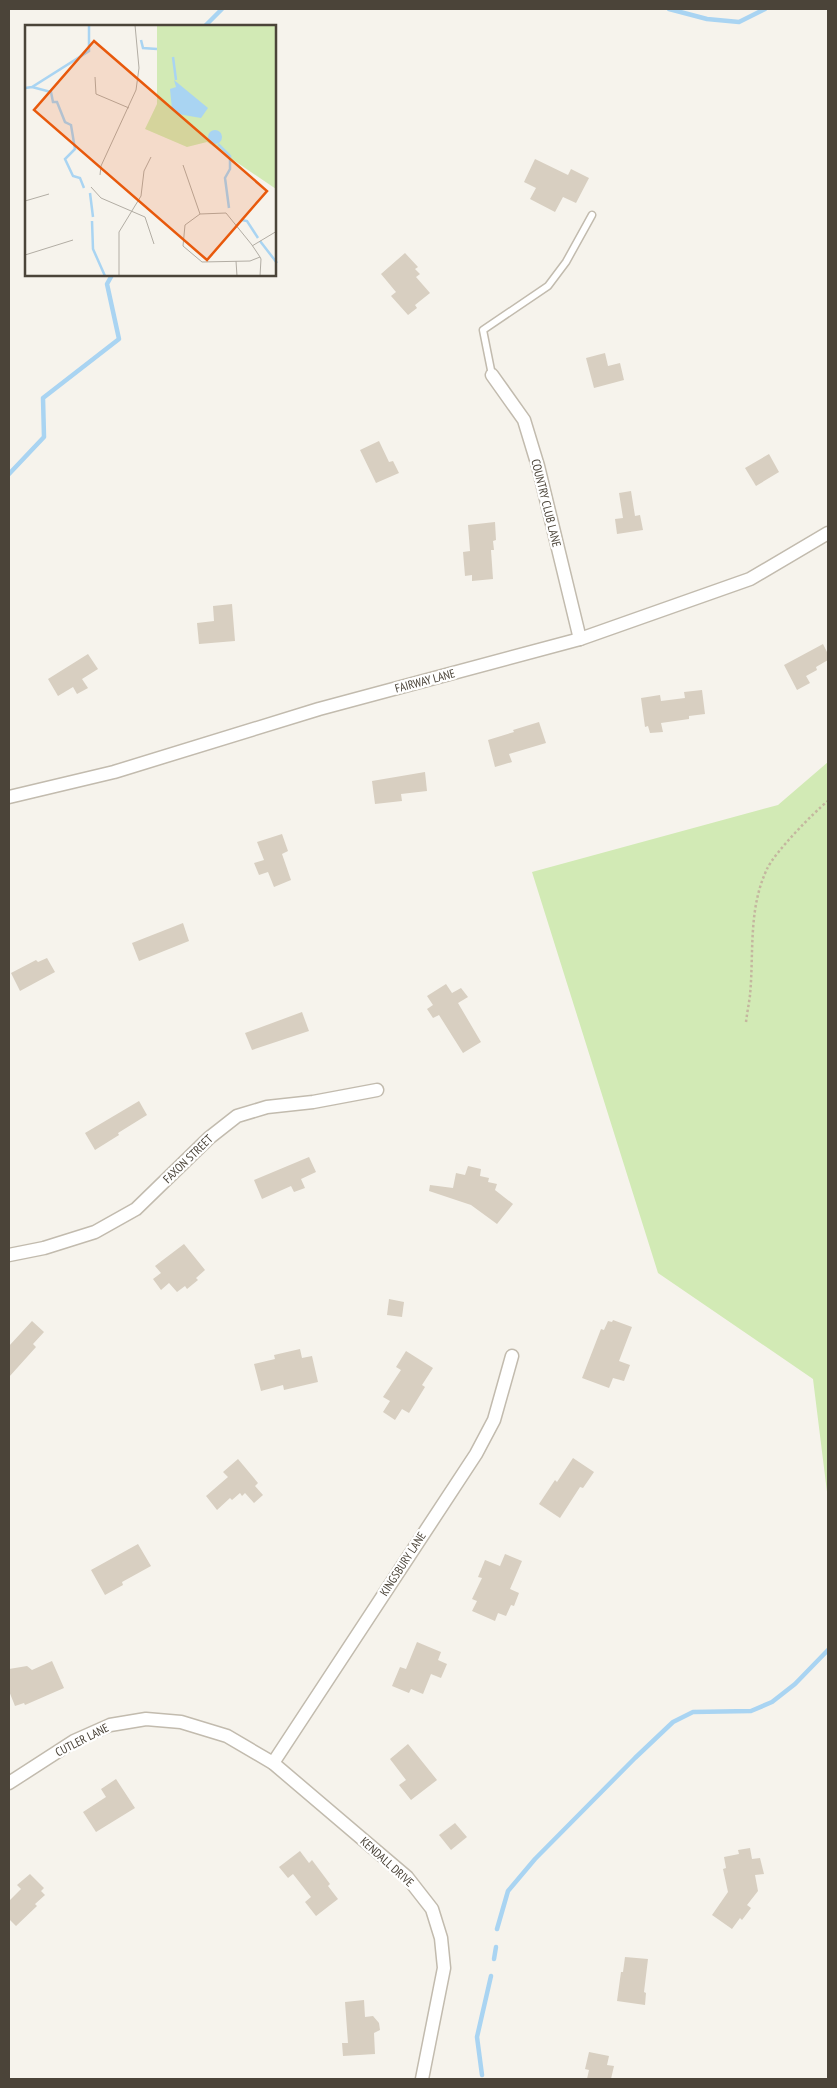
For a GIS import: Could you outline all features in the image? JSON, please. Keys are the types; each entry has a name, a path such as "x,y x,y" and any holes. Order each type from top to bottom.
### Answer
{"street":[{"name":"COUNTRY CLUB LANE","path":"492,376 524,420 538,466 580,639"},
{"name":"FAIRWAY LANE","path":"9,798 114,772 319,709 580,639 750,579 828,533"},
{"name":"FAXON STREET","path":"9,1254 44,1248 95,1232 136,1209 209,1138 237,1116 267,1107 313,1102 377,1090"},
{"name":"KINGSBURY LANE","path":"273,1763 476,1454 494,1420 512,1356"},
{"name":"CUTLER LANE","path":"9,1783 83,1737 110,1725 146,1720 181,1722 227,1736 273,1763"},
{"name":"KENDALL DRIVE","path":"273,1763 407,1877 432,1909 441,1938 444,1968 422,2079"}],"lane":[{"path":"492,376 483,330 548,286 566,262 592,215"}],"path":[{"path":"746,1022 750,994 753,924 757,901 767,869 776,856 828,801"}],"green space":[{"path":"828,762 828,1500 813,1379 658,1273 532,872 778,805"}],"building":[{"path":"535,159 568,175 571,169 589,178 576,203 563,197 555,212 530,199 536,188 524,182"},
{"path":"405,253 418,267 415,269 420,274 416,277 430,293 415,305 417,308 408,315 391,296 396,292 381,274"},
{"path":"605,353 608,366 620,363 624,380 594,388 586,358"},
{"path":"379,441 389,462 393,461 399,473 376,483 360,450"},
{"path":"769,454 779,472 756,486 745,468"},
{"path":"631,491 635,516 640,515 643,530 617,534 615,519 623,518 619,493"},
{"path":"495,522 496,540 493,541 494,550 491,550 493,579 472,581 472,575 465,576 463,552 470,551 468,525"},
{"path":"232,604 235,641 199,644 197,623 214,621 213,606"},
{"path":"823,644 828,654 828,660 816,667 817,670 806,676 810,683 797,690 784,665"},
{"path":"88,654 98,669 82,679 88,688 77,694 73,687 58,696 48,679"},
{"path":"702,690 705,714 689,716 689,719 661,723 663,732 650,733 648,726 645,727 641,698 660,695 661,701 685,698 684,692"},
{"path":"539,722 546,743 509,754 512,762 495,767 488,740"},
{"path":"425,772 427,791 401,794 402,801 375,804 372,781"},
{"path":"282,834 288,851 282,854 291,880 274,887 268,872 259,875 254,863 264,860 257,842"},
{"path":"183,923 189,941 139,961 132,943"},
{"path":"47,958 55,972 20,991 11,973 36,960 38,962"},
{"path":"446,984 452,993 461,988 468,997 458,1003 481,1042 463,1053 439,1015 433,1018 427,1009 433,1005 427,996"},
{"path":"302,1012 309,1031 252,1050 245,1033"},
{"path":"139,1101 147,1115 95,1150 85,1133"},
{"path":"309,1157 316,1172 301,1179 305,1188 294,1192 291,1186 262,1199 254,1180"},
{"path":"468,1166 481,1169 480,1176 489,1178 488,1182 497,1184 495,1190 513,1204 497,1224 471,1205 429,1191 430,1185 453,1188 456,1173 465,1175"},
{"path":"184,1244 205,1270 196,1278 198,1280 187,1289 185,1286 177,1292 169,1283 161,1290 153,1279 161,1273 155,1266"},
{"path":"389,1299 404,1302 402,1317 387,1315"},
{"path":"613,1320 632,1327 619,1361 630,1365 624,1381 613,1378 609,1388 582,1378 601,1329 604,1330 608,1321 612,1322"},
{"path":"32,1321 44,1332 33,1344 36,1347 9,1377 9,1346"},
{"path":"300,1349 302,1358 312,1356 318,1382 284,1390 283,1385 261,1391 254,1364 275,1359 274,1355"},
{"path":"406,1351 433,1368 422,1385 425,1387 409,1413 402,1409 395,1420 383,1412 390,1401 383,1397 401,1370 396,1367"},
{"path":"573,1458 594,1472 583,1488 580,1487 560,1518 539,1504"},
{"path":"238,1459 258,1483 255,1486 263,1495 254,1503 245,1493 242,1496 240,1493 232,1500 230,1498 217,1510 206,1496 228,1477 223,1472"},
{"path":"138,1544 151,1566 122,1582 123,1585 105,1595 91,1570"},
{"path":"505,1554 522,1561 510,1589 519,1593 514,1606 511,1605 506,1616 498,1613 495,1621 472,1611 477,1601 472,1599 482,1578 478,1577 485,1560 500,1566"},
{"path":"417,1642 441,1652 438,1660 447,1664 441,1678 431,1674 423,1694 411,1689 409,1693 392,1686 400,1667 406,1669"},
{"path":"52,1661 64,1688 25,1705 24,1703 15,1706 9,1691 9,1669 27,1666 32,1670"},
{"path":"408,1744 437,1780 411,1800 399,1785 406,1780 390,1759"},
{"path":"116,1779 135,1808 96,1832 83,1812 106,1797 101,1789"},
{"path":"455,1823 467,1837 451,1850 439,1835"},
{"path":"750,1848 752,1859 760,1858 764,1874 755,1875 758,1891 747,1905 751,1908 732,1929 712,1915 728,1892 723,1869 726,1868 724,1857 739,1854 738,1850"},
{"path":"300,1851 309,1863 312,1860 330,1884 328,1886 338,1899 316,1916 305,1902 311,1897 293,1874 288,1878 279,1867"},
{"path":"30,1874 44,1888 41,1891 45,1895 35,1904 37,1906 16,1926 9,1919 9,1901 21,1889 17,1885"},
{"path":"625,1957 648,1959 644,1992 646,1993 645,2005 617,2001"},
{"path":"364,2000 365,2017 373,2016 379,2023 380,2030 374,2033 375,2054 343,2056 342,2043 348,2043 345,2002"},
{"path":"589,2052 609,2056 607,2065 614,2066 611,2079 587,2079 589,2070 585,2069"}],"waterway":[{"path":"206,25 222,9"},
{"path":"669,9 707,19 739,22 765,9"},
{"path":"9,474 44,437 43,398 119,339 107,284 111,276"},
{"path":"497,1929 508,1891 535,1859 673,1722 693,1712 751,1711 772,1702 795,1684 828,1650"},
{"path":"494,1959 496,1947"},
{"path":"482,2075 477,2037 491,1976"}]}
